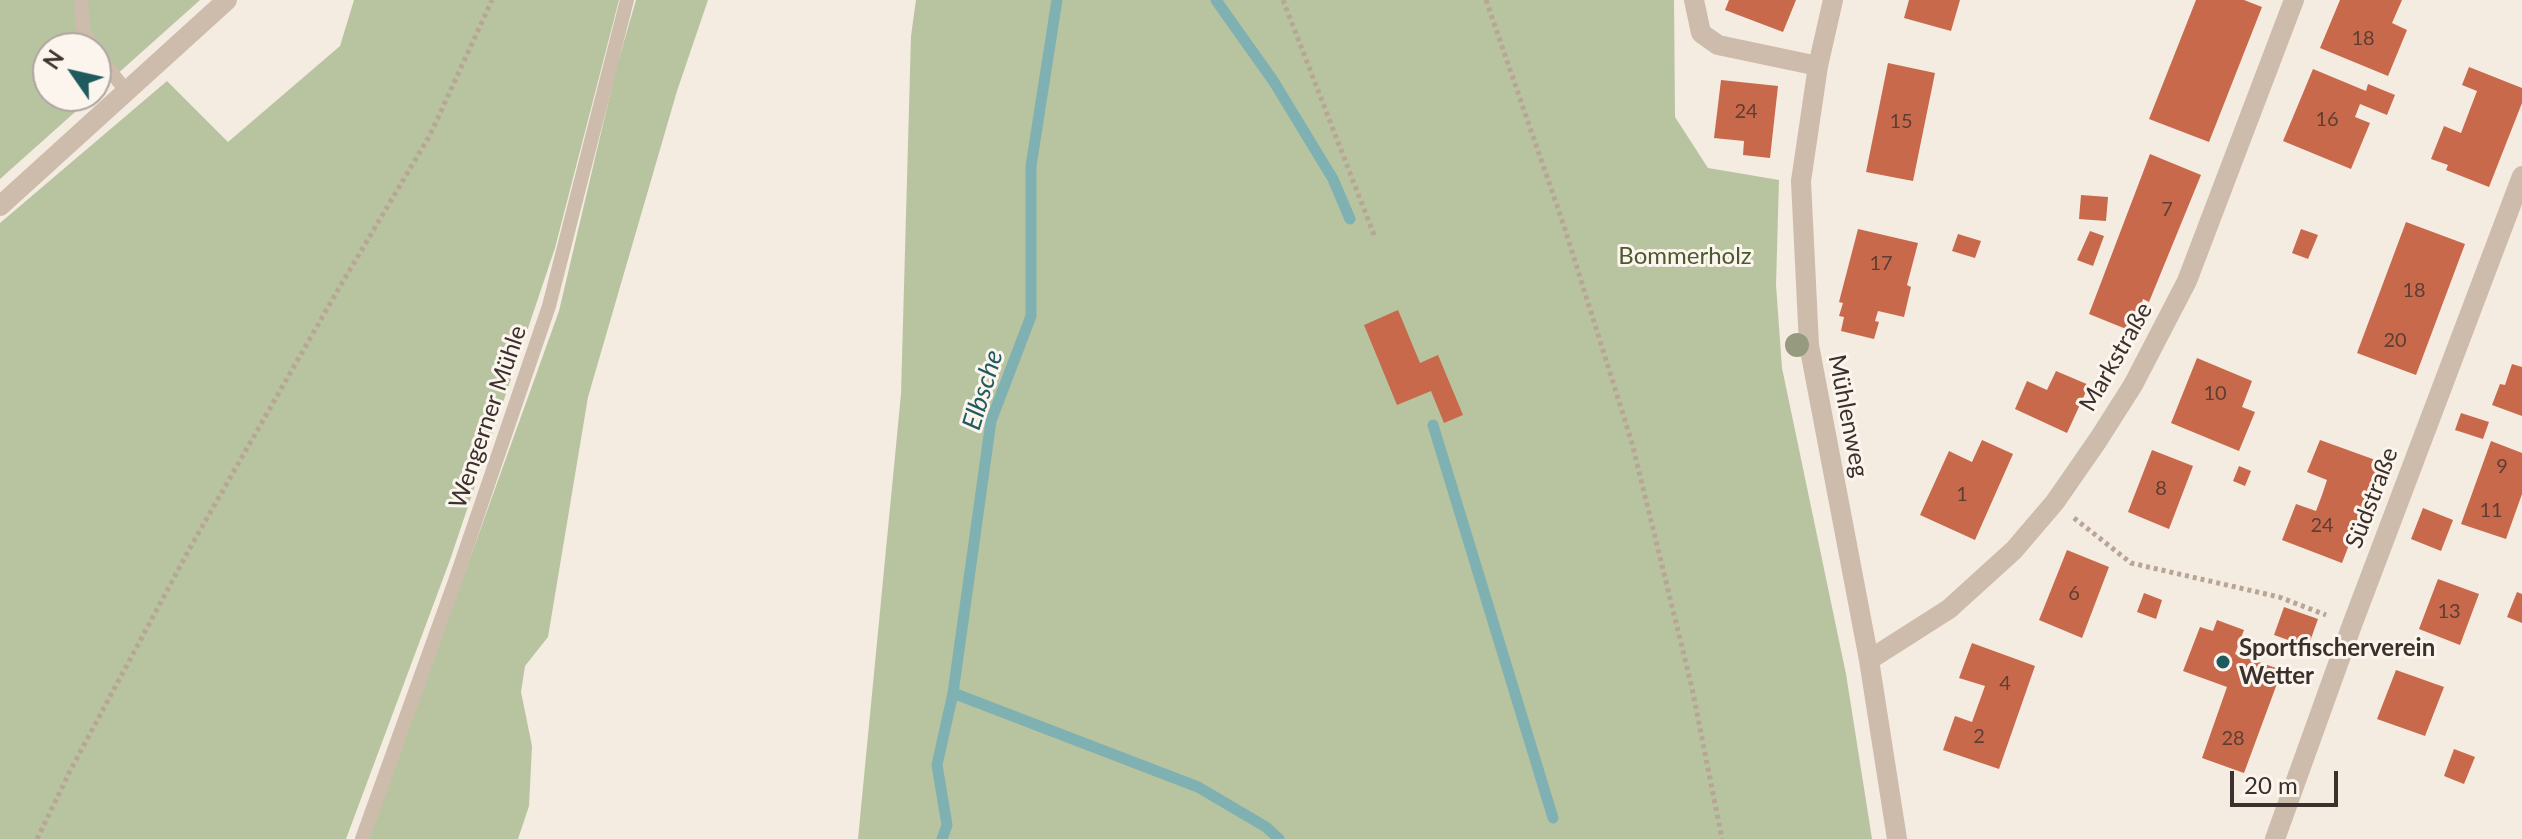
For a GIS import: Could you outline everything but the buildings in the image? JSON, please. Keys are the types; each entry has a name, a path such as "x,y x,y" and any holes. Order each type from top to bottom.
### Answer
{"street":[{"path":"0,206 227,0"},
{"path":"1694,0 1701,33 1718,45 1818,66"},
{"name":"Mühlenweg","path":"1833,0 1818,66 1801,181 1809,345 1869,660 1897,839"},
{"name":"Markstraße","path":"1869,660 1949,609 2014,550 2055,502 2098,440 2133,385 2187,281 2294,0"},
{"name":"Südstraße","path":"2275,839 2352,625 2522,176"}],"lane":[{"path":"81,0 84,32"},
{"name":"Wengerner Mühle","path":"362,839 549,306 627,0"},
{"path":"112,73 127,92"}],"path":[{"path":"37,839 70,771 191,546 430,135 492,0"},
{"path":"1283,0 1374,235"},
{"path":"1486,0 1564,226 1632,443 1692,688 1722,839"},
{"path":"2072,517 2131,563 2279,597 2352,625"}],"green space":[{"path":"0,0 200,0 112,79 112,32 32,32 32,112 75,112 0,179"},
{"path":"354,0 619,0 555,248 450,560 346,839 0,839 0,223 167,81 228,142 340,46"},
{"path":"636,0 708,0 677,91 588,397 548,637 525,666 521,692 532,746 529,806 518,839 369,839 559,311 616,69"},
{"name":"Bommerholz","path":"916,0 1674,0 1675,117 1708,168 1779,180 1776,285 1782,368 1846,674 1872,839 858,839 901,394 911,36"}],"waterway":[{"name":"Elbsche","path":"942,839 947,825 937,765 953,693 991,421 1031,316 1031,166 1057,0"},
{"path":"1216,0 1274,82 1333,179 1350,219"},
{"path":"1433,425 1553,818"},
{"path":"953,693 1198,787 1266,827 1279,839"}],"place":[{"name":"Sportfischerverein Wetter","path":"2223,662"}]}
